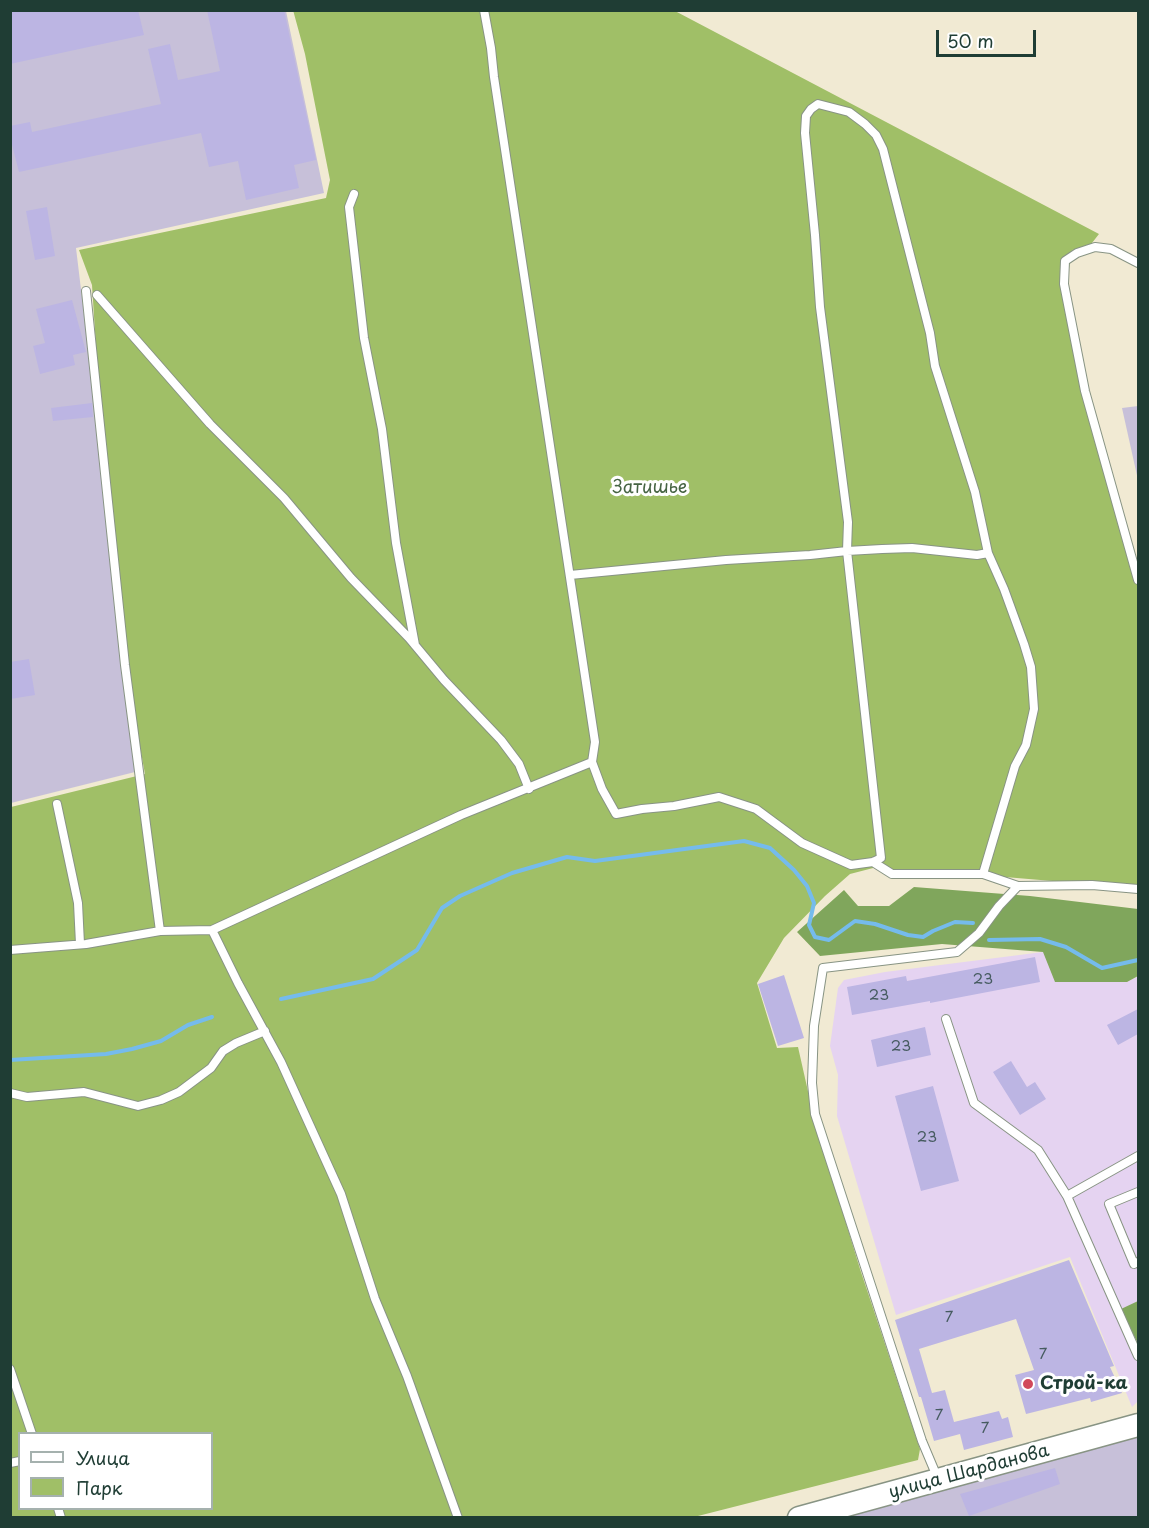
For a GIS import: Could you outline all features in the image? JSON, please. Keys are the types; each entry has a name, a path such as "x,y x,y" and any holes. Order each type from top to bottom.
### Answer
{"main road":[{"name":"улица Шарданова","path":"799,1518 1138,1425"}],"lane":[{"path":"484,10 595,742 592,762 602,789 616,814 719,797 756,809 802,843 827,856 851,865 873,862 881,858 847,551 848,522 820,308 805,133 806,116 818,104 849,112 876,135 883,149 930,333 935,366 975,492 988,553 1004,589 1031,667 1034,709 1026,745 1015,766 983,874"},
{"path":"354,194 349,207 364,338 382,429 396,543 415,646"},
{"path":"1138,263 1111,249 1095,247 1077,253 1065,261 1064,284 1085,391 1138,580"},
{"path":"86,291 125,665 160,931"},
{"path":"97,295 210,424 284,498 351,578 501,740 519,764 529,789"},
{"path":"570,575 847,551 912,548 959,554 988,553"},
{"path":"10,951 80,944 160,931 212,930 461,815 592,762"},
{"path":"57,804 78,903 80,944"},
{"path":"873,862 892,874 983,874 1018,886 1092,885 1138,889"},
{"path":"938,1480 922,1441 815,1114 812,1083 814,1026 823,968 957,952 979,933 999,906 1018,886"},
{"path":"212,930 281,1062 341,1194 375,1299 407,1376 458,1518"},
{"path":"946,1019 974,1103 1038,1150 1067,1196 1138,1356"},
{"path":"10,1093 27,1096 84,1092 138,1106 179,1092 211,1068 223,1051 236,1042 265,1031"},
{"path":"1067,1196 1138,1156"},
{"path":"1138,1191 1109,1204 1134,1264 1138,1262"},
{"path":"10,1369 31,1432"}],"shaded area":[{"path":"11,11 286,11 324,193 76,248 139,771 11,803"},
{"path":"1138,406 1138,480 1122,408"},
{"path":"1043,952 1127,982 1138,976 1138,1401 1132,1407 1070,1257 896,1315 837,1116 838,1075 830,1046 838,988 844,980 885,972"},
{"path":"1138,1425 1138,1517 799,1518"}],"green space":[{"name":"Затишье","path":"293,10 675,11 1099,234 1088,248 1072,250 1067,281 1090,395 1138,572 1138,893 1076,883 1005,877 897,877 877,867 850,874 825,896 784,938 757,983 777,1048 798,1047 814,1118 860,1269 920,1449 918,1460 694,1517 11,1518 11,807 145,774 125,665 98,378 92,285 79,250 326,198 330,180 305,54"},
{"path":"914,887 1030,896 1138,909 1138,976 1127,982 1055,982 1043,952 942,944 820,956 797,932 844,890 858,906 889,906"},
{"path":"1138,1301 1138,1344 1121,1309"}],"building":[{"path":"10,10 138,10 144,35 10,64"},
{"path":"207,10 284,10 316,160 294,165 299,188 246,200 238,161 209,167 201,133 19,172 10,137 10,126 30,122 32,132 161,104 148,49 170,44 178,80 220,71"},
{"path":"47,207 55,256 35,260 26,211"},
{"path":"72,300 86,352 73,355 75,365 40,374 33,346 45,343 36,309"},
{"path":"92,403 93,417 53,421 51,408"},
{"path":"29,659 35,695 10,699 10,662"},
{"path":"1035,957 1040,982 852,1015 847,987 906,976 907,981"},
{"path":"784,975 804,1038 778,1046 758,984"},
{"path":"1138,1009 1138,1034 1118,1045 1107,1025"},
{"path":"925,1027 931,1055 877,1067 871,1040"},
{"path":"1011,1061 1027,1087 1035,1082 1046,1099 1020,1115 993,1072"},
{"path":"933,1086 959,1181 921,1191 895,1096"},
{"path":"1069,1260 1114,1366 1110,1367 1122,1393 1091,1402 1090,1398 1026,1414 1015,1375 1034,1370 1016,1319 919,1349 932,1393 945,1390 954,1422 999,1411 1002,1419 1008,1417 1013,1437 964,1450 960,1434 934,1441 895,1320"},
{"path":"1055,1468 1060,1484 969,1516 960,1494"}],"waterway":[{"path":"281,999 373,979 417,950 442,908 460,896 512,873 567,857 595,861 744,841 770,848 794,870 807,886 814,903 809,925 815,937 829,940 855,921 923,937 955,922 973,923"},
{"path":"989,940 1040,939 1066,947 1102,968 1138,960"},
{"path":"10,1060 106,1054 132,1049 161,1041 188,1025 212,1017"}],"place":[{"name":"Строй-ка","path":"1028,1384"}]}
